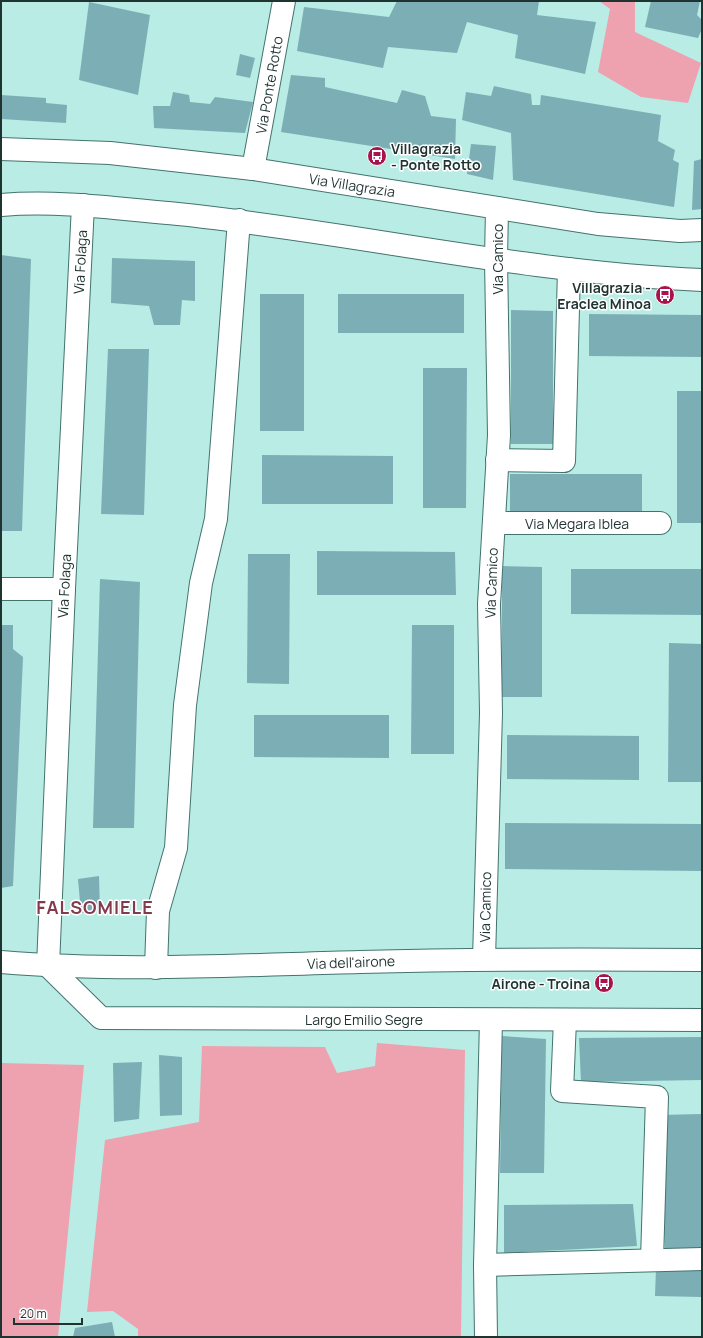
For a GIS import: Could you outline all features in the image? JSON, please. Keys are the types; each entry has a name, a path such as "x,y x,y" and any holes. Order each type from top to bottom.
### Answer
{"street":[{"name":"Via Ponte Rotto","path":"253,169 284,1"},
{"name":"Via Villagrazia","path":"1,149 110,153 253,169 598,224 680,231 702,230"},
{"path":"1,206 25,203 83,205 239,220 496,260 654,278 702,280"},
{"name":"Via Folaga","path":"48,966 64,589 83,205"},
{"name":"Via Camico","path":"484,958 491,713 489,604 499,436 496,260 497,208"},
{"path":"156,968 158,911 176,848 185,705 201,582 216,519 239,220"},
{"path":"497,460 564,461 569,268"},
{"name":"Via Megara Iblea","path":"494,523 660,523"},
{"path":"1,589 64,589"},
{"name":"Via dell'airone","path":"1,962 48,966 156,968 484,958 702,960"},
{"name":"Largo Emilio Segre","path":"48,966 101,1018 702,1020"},
{"path":"486,1337 485,1265 491,1020"},
{"path":"565,1020 562,1090 657,1097 652,1260"},
{"path":"485,1265 702,1259"}],"shaded area":[{"path":"599,1 635,1 635,32 701,63 688,103 641,97 598,72 610,9"},
{"path":"377,1043 465,1050 461,1337 138,1337 138,1329 113,1311 87,1312 105,1140 199,1122 202,1046 325,1047 337,1073 375,1066"},
{"path":"1,1063 84,1065 58,1337 1,1337"}],"building":[{"path":"397,1 539,1 537,15 596,22 585,74 515,58 518,35 467,22 457,53 388,47 383,68 297,51 304,7 389,17"},
{"path":"651,1 700,1 697,15 702,20 702,29 698,38 645,27"},
{"path":"89,2 150,15 138,95 79,80"},
{"path":"240,54 255,58 250,78 236,75"},
{"path":"291,75 325,78 325,87 397,103 402,90 425,96 431,116 456,119 455,159 281,132"},
{"path":"494,86 531,94 532,105 540,105 541,95 661,115 658,141 675,150 673,160 679,163 674,207 513,180 511,133 462,120 466,92 491,96"},
{"path":"173,92 189,95 190,102 210,104 215,97 253,102 245,133 154,128 153,106 170,106"},
{"path":"1,95 46,98 46,103 67,105 66,123 1,119"},
{"path":"471,144 496,146 493,180 467,174"},
{"path":"702,159 702,209 692,210 694,161"},
{"path":"1,255 31,259 22,531 1,531"},
{"path":"112,258 195,261 195,301 182,300 180,325 154,325 149,306 111,303"},
{"path":"260,294 304,294 304,431 260,431"},
{"path":"338,294 464,294 464,333 338,333"},
{"path":"511,310 553,311 553,444 511,444"},
{"path":"589,314 702,315 702,357 589,356"},
{"path":"108,349 149,349 144,515 101,514"},
{"path":"423,368 467,368 466,508 423,508"},
{"path":"677,391 702,391 702,523 677,523"},
{"path":"262,455 393,456 393,504 262,504"},
{"path":"510,474 642,474 642,518 510,518"},
{"path":"317,551 455,552 456,595 317,595"},
{"path":"248,554 290,554 289,684 247,683"},
{"path":"502,566 542,567 542,697 502,697"},
{"path":"571,569 702,569 702,615 571,614"},
{"path":"100,579 140,582 134,828 93,828"},
{"path":"1,625 13,625 13,649 23,657 13,886 1,888"},
{"path":"412,625 454,625 454,754 411,754"},
{"path":"669,643 702,644 702,782 668,782"},
{"path":"254,715 389,715 389,758 254,757"},
{"path":"507,735 639,736 639,780 507,779"},
{"path":"505,823 702,824 702,871 505,869"},
{"path":"99,876 100,911 81,913 78,879"},
{"path":"502,1036 546,1039 544,1173 500,1173"},
{"path":"702,1037 702,1080 581,1082 579,1038"},
{"path":"159,1055 182,1057 182,1115 160,1116"},
{"path":"142,1062 139,1119 114,1122 113,1063"},
{"path":"702,1114 702,1248 665,1251 660,1115"},
{"path":"633,1204 637,1246 504,1253 504,1205"},
{"path":"656,1269 702,1270 701,1297 655,1296"},
{"path":"112,1322 115,1337 73,1337 75,1328"}],"place":[{"name":"Villagrazia - Ponte Rotto","path":"377,156"},
{"name":"Villagrazia - Eraclea Minoa","path":"665,295"},
{"name":"Airone - Troina","path":"604,983"}],"district":[{"name":"FALSOMIELE","path":"95,907"}]}
